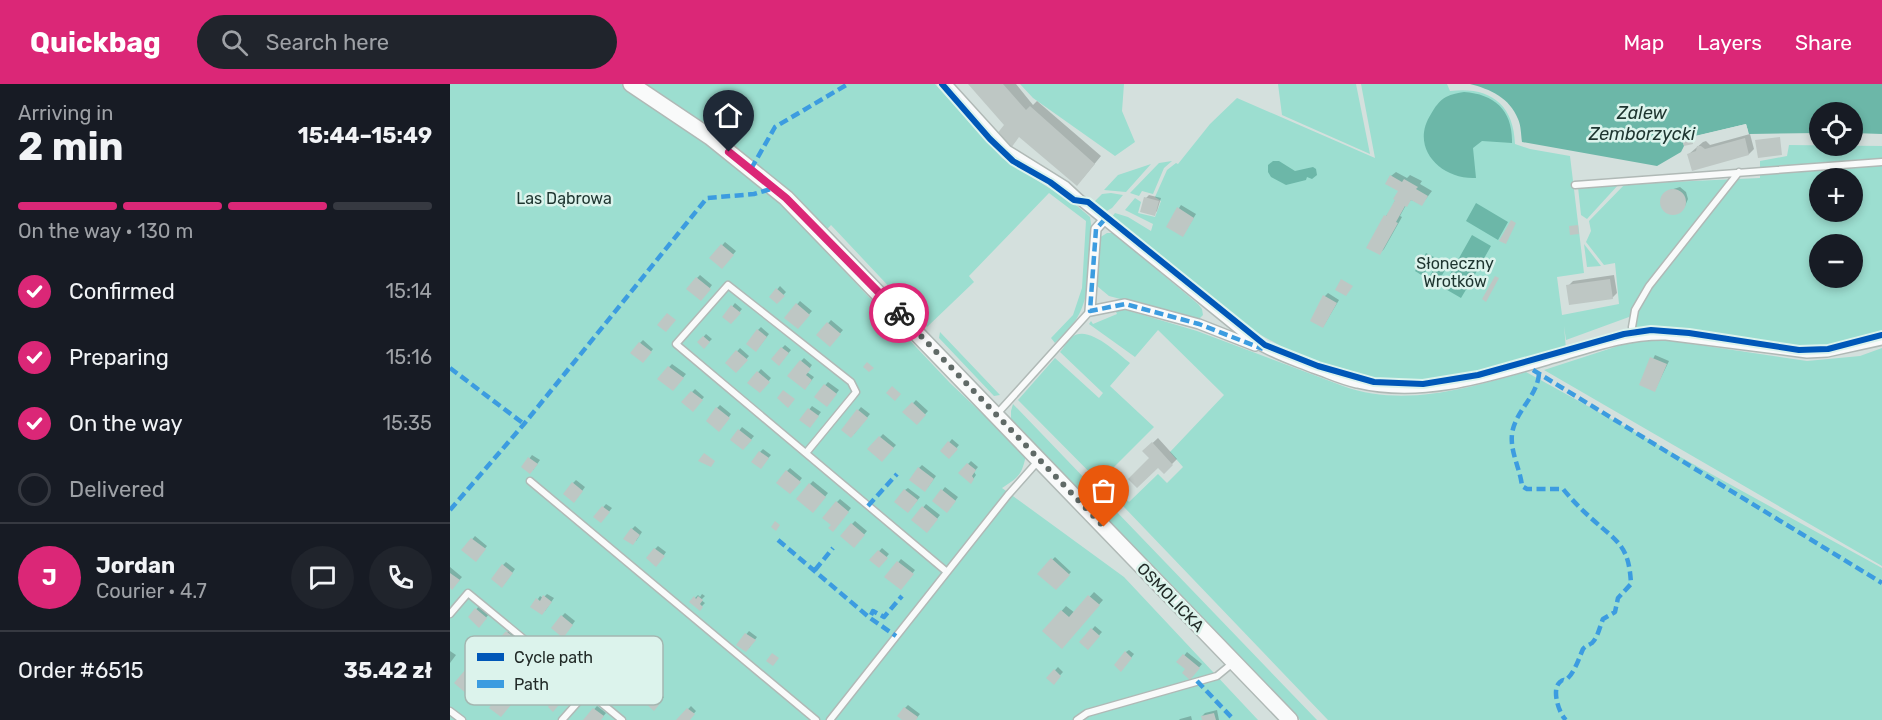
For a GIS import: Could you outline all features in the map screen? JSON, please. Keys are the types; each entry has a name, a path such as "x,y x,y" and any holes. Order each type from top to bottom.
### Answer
{"street":[{"name":"OSMOLICKA","path":"631,84 715,141 786,198 1290,720"},
{"path":"947,84 1007,150 1065,186 1240,331 1268,350"},
{"path":"1105,219 1096,229 1090,311 1125,304 1199,324 1348,381 1385,387 1412,388 1474,380 1634,336 1666,334 1807,353 1827,352 1882,340"}],"lane":[{"path":"1575,184 1882,162"},
{"path":"1634,336 1632,327 1635,310 1649,286 1739,172"},
{"path":"806,453 856,392 851,382 728,285 676,344 947,572"},
{"path":"996,415 1090,311"},
{"path":"830,720 1027,472 1039,460"},
{"path":"530,481 816,720"},
{"path":"450,614 468,593 520,636"},
{"path":"1077,720 1087,713 1217,676 1234,662"},
{"path":"562,720 575,705"},
{"path":"603,705 622,720"},
{"path":"450,711 462,720"}],"green space":[{"name":"Las Dąbrowa","path":"450,84 935,84 1002,158 1076,205 1090,217 1092,255 1086,297 1075,321 1055,343 1051,338 1073,315 1082,288 1086,221 1049,193 969,276 974,282 927,327 831,225 816,241 950,383 1026,455 1018,475 1002,488 1124,577 1258,720 450,720"},
{"path":"1020,84 1124,84 1122,111 1135,142 1115,156 1033,98"},
{"path":"1278,84 1356,84 1370,154 1282,115"},
{"name":"Słoneczny Wrotków","path":"1361,84 1447,84 1450,91 1476,91 1496,100 1510,118 1515,144 1570,156 1584,273 1557,277 1562,315 1619,304 1615,263 1604,265 1586,242 1591,231 1589,221 1625,184 1760,178 1760,161 1787,156 1789,145 1809,145 1809,156 1863,156 1863,146 1882,146 1882,333 1832,346 1801,348 1699,331 1658,328 1637,330 1629,317 1566,340 1564,326 1566,349 1479,373 1410,382 1375,380 1352,375 1299,356 1248,328 1112,217 1115,213 1128,217 1151,231 1153,224 1125,210 1135,198 1141,202 1138,213 1155,217 1161,201 1155,197 1167,170 1176,163 1178,164 1210,124 1237,98 1375,158"},
{"path":"1172,161 1164,168 1153,194 1142,191 1139,196 1130,193 1159,163"},
{"path":"1151,164 1126,192 1104,190 1118,175"},
{"path":"1619,184 1587,219 1581,215 1578,187"},
{"path":"1102,194 1123,195 1112,208 1105,212 1096,205 1095,201"},
{"path":"1107,233 1113,233 1198,304 1203,315 1200,318 1193,318 1109,296 1097,286 1099,238"},
{"path":"1584,244 1601,266 1587,267"},
{"path":"1123,309 1197,331 1343,386 1366,392 1389,395 1435,393 1526,372 1882,568 1882,720 1328,720 1018,400 1055,358 1099,398 1103,393 1060,352 1070,338 1079,334 1086,334 1102,341 1130,363 1110,386 1154,427 1104,477 1129,502 1158,474 1167,483 1183,467 1170,452 1224,395 1158,330 1135,357 1089,324 1091,321 1093,324 1117,314 1115,310"},
{"path":"940,332 1000,395 994,396 939,338"},
{"path":"1646,340 1666,340 1807,361 1860,356 1882,348 1882,566 1544,370 1621,345"},
{"path":"1013,404 1317,720 1300,720 1011,420"}],"water":[{"name":"Zalew Zemborzycki","path":"1470,84 1882,84 1882,134 1863,133 1863,102 1809,102 1809,133 1749,134 1746,124 1682,139 1684,146 1681,152 1657,166 1522,142 1519,121 1510,105 1485,89"},
{"path":"1464,92 1485,96 1500,106 1509,122 1511,132 1512,143 1482,141 1473,148 1476,178 1451,174 1441,168 1426,150 1424,139 1425,127 1437,104 1446,97"},
{"path":"1273,161 1279,161 1295,171 1313,167 1317,175 1312,179 1307,177 1306,180 1286,185 1271,177 1268,172 1268,165"},
{"path":"1476,203 1508,222 1498,240 1466,221"},
{"path":"1472,235 1491,246 1469,285 1450,274"},
{"path":"1426,253 1434,257 1423,276 1415,271"},
{"path":"1439,260 1448,265 1437,284 1428,279"},
{"path":"1448,277 1467,288 1461,298 1442,287"}],"pier":[{"path":"1746,124 1748,131 1745,131 1744,127 1693,139 1692,137"}],"building":[{"path":"968,84 1003,84 1026,110 1030,106 1095,164 1077,186 1019,137 1011,148 996,135 1004,125"},
{"path":"1692,137 1693,144 1684,146 1682,139"},
{"path":"1780,137 1782,155 1758,158 1755,140"},
{"path":"1745,138 1749,155 1692,171 1687,154 1696,151 1697,146 1705,149"},
{"path":"1390,175 1402,182 1404,179 1428,196 1422,206 1411,200 1407,207 1405,206 1380,255 1366,248 1398,191 1385,184"},
{"path":"1673,189 1682,193 1686,202 1682,211 1673,215 1664,211 1660,202 1664,193"},
{"path":"1144,197 1159,201 1155,216 1140,212"},
{"path":"1177,207 1194,218 1183,237 1166,227"},
{"path":"1511,220 1516,223 1506,244 1499,241"},
{"path":"1578,225 1579,234 1570,235 1569,226"},
{"path":"721,244 734,255 722,269 709,258"},
{"path":"1495,276 1499,278 1486,302 1482,299"},
{"path":"696,277 711,289 701,301 686,289"},
{"path":"1341,279 1353,286 1346,296 1335,290"},
{"path":"1610,279 1613,299 1569,305 1566,285"},
{"path":"776,288 785,296 777,304 769,297"},
{"path":"1323,295 1337,303 1323,328 1310,321"},
{"path":"796,303 810,315 798,329 784,318"},
{"path":"731,305 741,313 731,324 722,317"},
{"path":"667,313 676,320 666,332 657,325"},
{"path":"827,322 841,334 830,347 816,335"},
{"path":"757,329 767,337 756,352 746,344"},
{"path":"703,336 710,342 704,349 697,342"},
{"path":"639,342 652,352 643,363 630,353"},
{"path":"781,347 789,353 779,366 771,359"},
{"path":"736,350 748,360 736,373 725,363"},
{"path":"1650,357 1667,364 1655,392 1639,385"},
{"path":"800,360 811,369 806,375 812,380 805,390 787,376"},
{"path":"867,362 874,368 869,372 863,367"},
{"path":"668,366 684,378 673,391 657,379"},
{"path":"757,371 770,382 760,393 747,383"},
{"path":"824,384 837,394 827,407 814,397"},
{"path":"892,386 901,394 895,401 886,393"},
{"path":"783,390 795,399 788,408 777,398"},
{"path":"691,391 703,400 693,412 681,402"},
{"path":"912,402 926,415 917,425 902,412"},
{"path":"716,407 730,418 719,432 706,421"},
{"path":"808,408 819,416 810,428 799,420"},
{"path":"857,409 868,418 851,438 841,430"},
{"path":"738,429 752,440 743,450 730,440"},
{"path":"879,436 894,448 882,462 867,449"},
{"path":"948,441 958,449 949,459 940,451"},
{"path":"1152,442 1173,465 1164,474 1158,468 1137,488 1128,479 1149,458 1142,451"},
{"path":"759,451 769,458 761,469 751,462"},
{"path":"704,453 715,461 711,467 698,461"},
{"path":"528,457 538,464 530,474 521,467"},
{"path":"967,463 976,470 971,484 958,473"},
{"path":"918,467 934,479 925,492 909,480"},
{"path":"786,470 801,482 790,494 776,483"},
{"path":"572,482 583,491 574,503 563,494"},
{"path":"809,483 826,497 813,513 796,499"},
{"path":"904,489 918,500 908,513 894,502"},
{"path":"941,489 956,501 947,513 932,501"},
{"path":"836,501 849,512 833,532 828,528 831,525 822,518"},
{"path":"602,506 610,512 601,523 593,517"},
{"path":"922,506 938,519 927,533 911,520"},
{"path":"775,521 780,525 776,531 771,527"},
{"path":"851,523 865,535 854,548 840,536"},
{"path":"631,528 640,535 633,545 623,539"},
{"path":"471,538 486,549 476,562 461,550"},
{"path":"654,548 665,556 656,567 646,558"},
{"path":"878,550 888,558 879,568 869,560"},
{"path":"1051,558 1070,575 1056,590 1037,574"},
{"path":"897,561 914,574 901,590 884,577"},
{"path":"502,564 513,573 502,588 491,579"},
{"path":"450,573 460,580 452,590 450,588"},
{"path":"543,595 552,602 542,615 530,607 536,598 540,601"},
{"path":"1088,595 1100,605 1062,649 1042,631 1061,610 1069,617"},
{"path":"694,596 696,599 698,596 703,600 700,604 703,607 700,611 689,602"},
{"path":"475,608 487,618 479,628 468,617"},
{"path":"561,615 573,625 565,636 561,636 551,628"},
{"path":"1091,628 1100,636 1088,650 1079,642"},
{"path":"506,631 512,636 502,636"},
{"path":"745,633 756,640 746,652 736,645"},
{"path":"1125,651 1132,658 1121,672 1114,665"},
{"path":"772,653 779,658 773,666 766,661"},
{"path":"1183,654 1200,668 1190,680 1182,673 1185,669 1176,662"},
{"path":"1054,669 1061,676 1054,685 1046,678"},
{"path":"465,670 465,692 454,683"},
{"path":"491,705 511,705 501,717 489,708"},
{"path":"549,705 559,705 553,712 548,707"},
{"path":"647,705 659,705 654,711"},
{"path":"904,707 918,717 916,720 902,720 897,716"},
{"path":"593,708 604,716 601,720 583,720"},
{"path":"687,708 695,714 690,720 676,720"},
{"path":"1214,713 1216,720 1202,720 1201,716"}],"marked path":[{"path":"751,169 775,127 848,84"},
{"path":"450,510 524,424 707,198 754,194 774,188"},
{"path":"1105,219 1096,229 1090,311 1125,304 1199,324 1263,349"},
{"path":"450,368 524,424"},
{"path":"1533,370 1882,583"},
{"path":"1539,374 1534,390 1517,418 1512,434 1512,447 1522,486 1527,489 1563,489 1621,546 1630,571 1631,584 1618,598 1615,612 1603,619 1594,641 1583,649 1570,675 1557,685 1557,701 1566,720"},
{"path":"868,506 897,474"},
{"path":"778,540 870,618 896,636"},
{"path":"815,570 833,548"},
{"path":"871,615 873,611 884,617 902,596"},
{"path":"1197,681 1234,720"}],"cycle path":[{"path":"942,84 990,139 1013,161 1050,182 1074,200 1088,202 1265,345 1318,366 1374,382 1423,384 1478,375 1624,334 1651,330 1689,333 1799,350 1828,349 1882,335"}],"way so far":[{"path":"899,313 1104,527"}],"route":[{"path":"729,152 786,198 899,313"}]}
